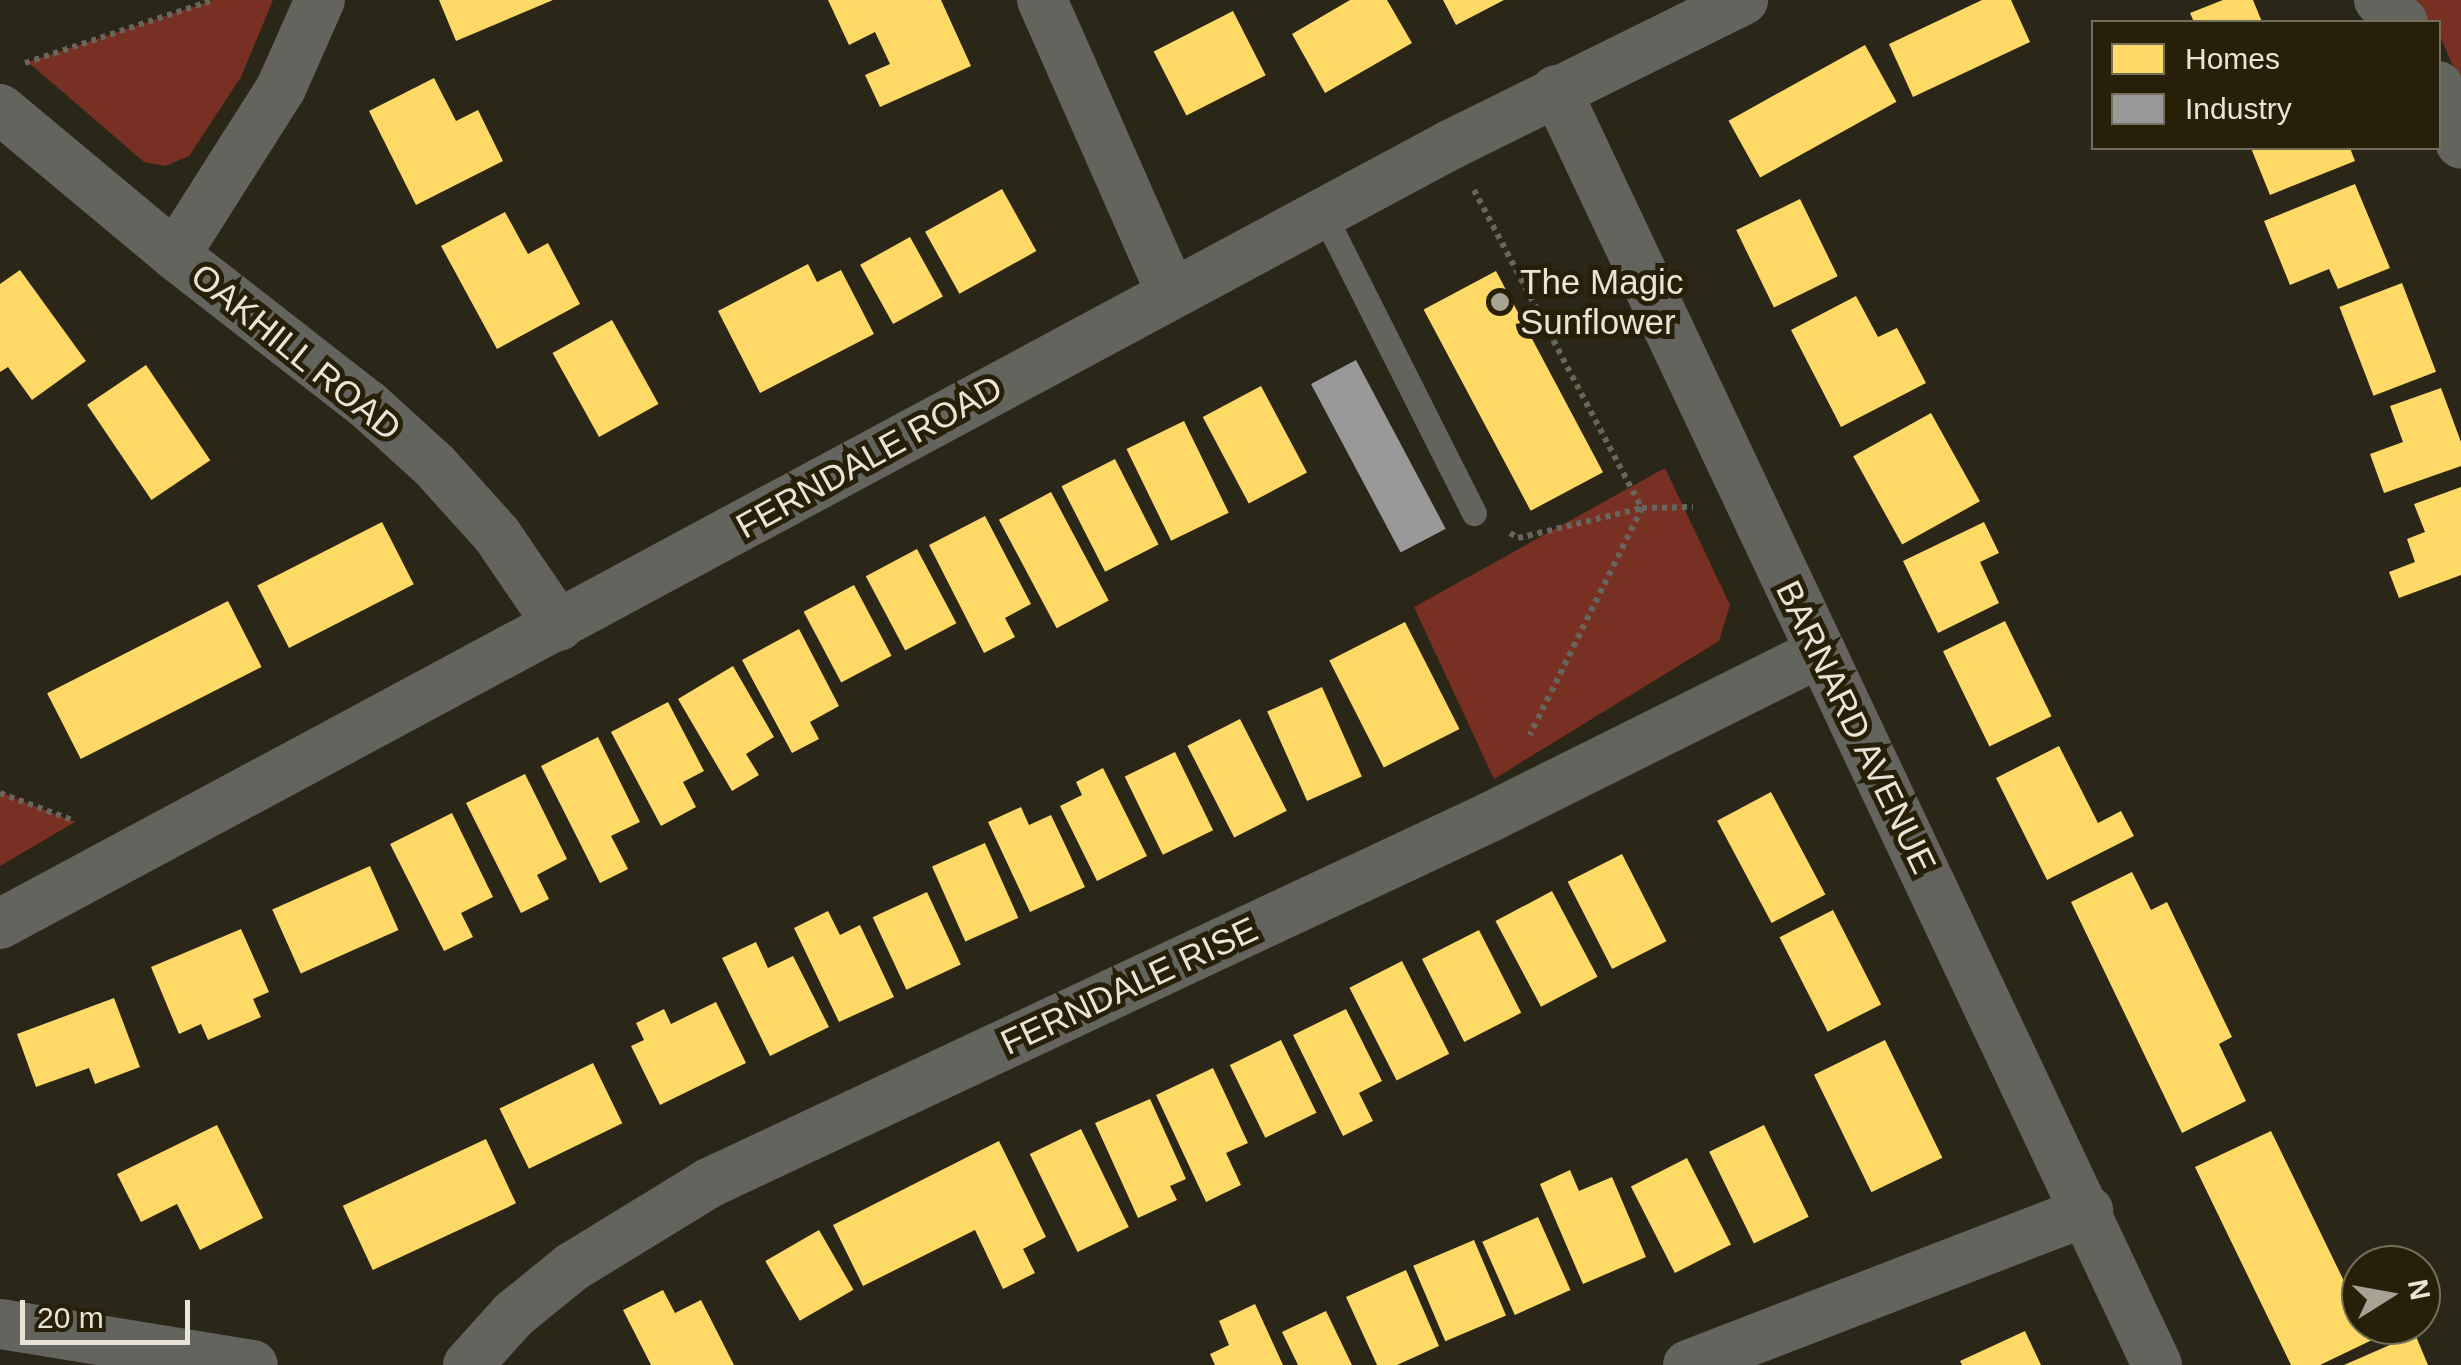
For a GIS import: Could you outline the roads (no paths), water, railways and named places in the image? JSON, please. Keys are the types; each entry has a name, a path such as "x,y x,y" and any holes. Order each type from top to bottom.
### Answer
{"street":[{"path":"175,256 281,88 320,0"},
{"path":"1042,0 1172,293"},
{"name":"FERNDALE ROAD","path":"3,916 559,626 1450,145 1743,0"},
{"path":"2379,0 2400,20"},
{"name":"OAKHILL ROAD","path":"7,88 175,256 368,405 434,465 497,535 559,626"},
{"name":"BARNARD AVENUE","path":"1556,90 1750,506 2088,1211 2156,1365"},
{"path":"2441,94 2461,144"},
{"name":"FERNDALE RISE","path":"468,1365 514,1314 572,1267 710,1183 1490,817 1820,652"},
{"path":"1688,1365 2088,1211"},
{"path":"0,1324 254,1365"}],"lane":[{"path":"1323,213 1474,513"}],"place":[{"name":"The Magic Sunflower","path":"1500,302"}]}
